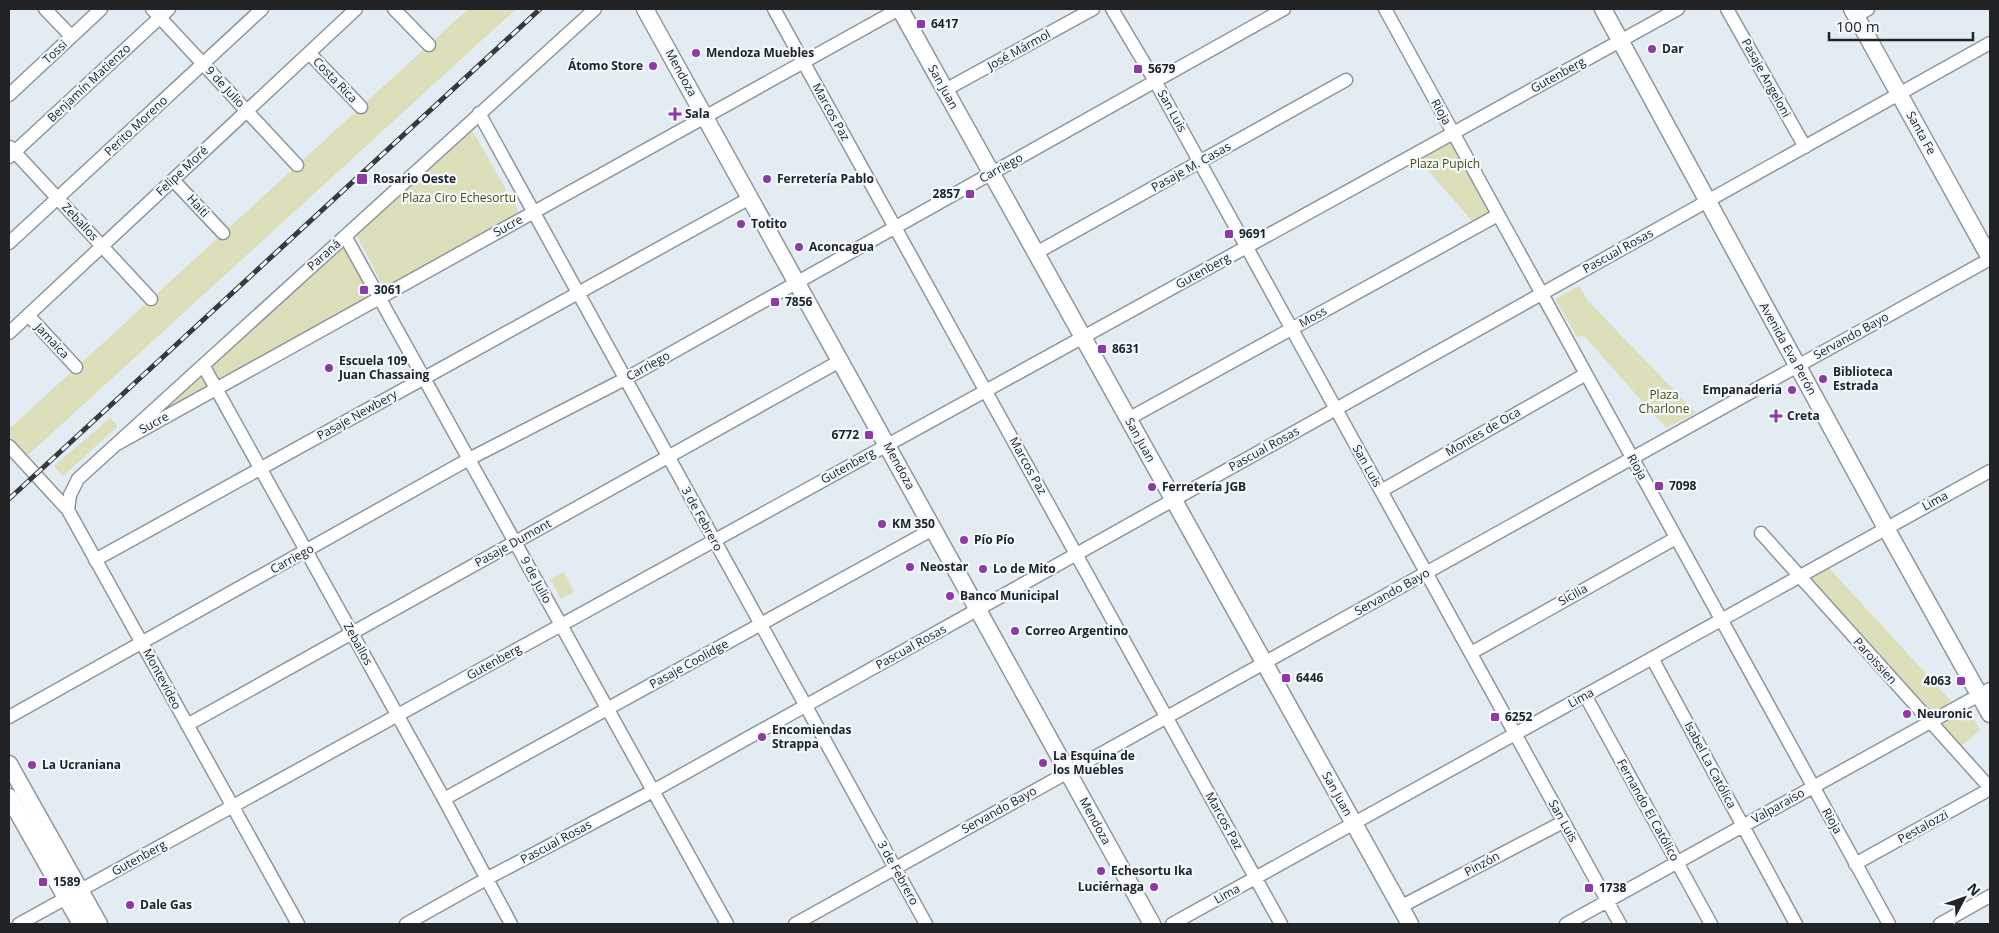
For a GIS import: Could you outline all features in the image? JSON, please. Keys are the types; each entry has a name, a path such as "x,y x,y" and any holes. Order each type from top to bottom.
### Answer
{"main road":[{"name":"Mendoza","path":"645,9 1152,924"},
{"name":"San Juan","path":"899,9 1410,924"},
{"name":"Avenida Eva Perón","path":"1603,9 1886,528 1985,691 1990,714"},
{"name":"Santa Fe","path":"1859,11 1899,94 1990,259"},
{"path":"9,764 73,894 81,924"},
{"path":"9,796 73,894 99,924"}],"street":[{"path":"45,9 71,36"},
{"name":"Tossi","path":"9,95 101,9"},
{"name":"Perito Moreno","path":"9,243 262,9"},
{"name":"Felipe Moré","path":"9,333 356,9"},
{"path":"394,9 429,44"},
{"name":"Paraná","path":"68,510 70,495 78,479 595,9"},
{"name":"Marcos Paz","path":"774,9 1281,924"},
{"name":"Sucre","path":"117,444 899,9"},
{"name":"José Mármol","path":"945,90 1093,9"},
{"name":"San Luis","path":"1112,9 1200,162 1620,924"},
{"name":"Carriego","path":"9,717 469,459 625,378 1284,9"},
{"name":"Rioja","path":"1385,9 1888,924"},
{"name":"Gutenberg","path":"19,924 1678,9"},
{"name":"Pasaje Angeloni","path":"1727,9 1805,147"},
{"name":"9 de Julio","path":"160,12 203,64 297,165"},
{"name":"Benjamín Matienzo","path":"11,152 160,12"},
{"name":"Pascual Rosas","path":"406,924 806,706 1990,43"},
{"name":"Costa Rica","path":"309,53 361,106"},
{"name":"Pasaje M. Casas","path":"1036,253 1346,80"},
{"name":"3 de Febrero","path":"479,113 926,924"},
{"name":"Zeballos","path":"11,152 58,198 151,299"},
{"name":"Haiti","path":"173,180 222,233"},
{"name":"Pasaje Newbery","path":"95,560 750,198"},
{"name":"Moss","path":"1128,418 1498,215"},
{"name":"9 de Julio","path":"345,236 727,924"},
{"name":"Servando Bayo","path":"794,924 1990,259"},
{"name":"Jamaica","path":"28,315 76,367"},
{"name":"Pasaje Dumont","path":"187,725 840,361"},
{"name":"Zeballos","path":"204,365 398,715 511,924"},
{"name":"Montes de Oca","path":"1381,490 1586,374"},
{"name":"Montevideo","path":"9,446 68,510 298,924"},
{"name":"Lima","path":"1172,924 1800,578 1990,471"},
{"name":"Pasaje Coolidge","path":"444,799 933,529"},
{"name":"Paroissien","path":"1761,533 1990,789"},
{"name":"Sicilia","path":"1471,653 1676,538"},
{"name":"Isabel La Católica","path":"1652,658 1796,924"},
{"name":"Valparaíso","path":"1566,924 1985,691"},
{"name":"Fernando El Católico","path":"1585,695 1711,924"},
{"name":"Pestalozzi","path":"1855,864 1990,789"},
{"name":"Pinzón","path":"1400,907 1563,822"},
{"path":"1940,924 1990,896"}],"green space":[{"path":"468,9 516,9 27,456 9,436 9,429"},
{"name":"Plaza Ciro Echesortu","path":"471,128 521,216 384,288 356,234"},
{"name":"Plaza Pupich","path":"1450,139 1492,215 1475,224 1416,157"},
{"path":"342,243 373,297 219,384 208,364"},
{"name":"Plaza Charlone","path":"1579,286 1588,301 1696,413 1666,428 1584,336 1577,337 1555,299"},
{"path":"202,371 211,387 139,428"},
{"path":"110,418 118,426 63,476 54,466"},
{"path":"1829,568 1952,702 1931,715 1808,581"},
{"path":"564,572 574,592 561,599 550,579"},
{"path":"1968,710 1980,730 1959,748 1940,726"}],"railway":[{"path":"9,499 540,9"}],"place":[{"name":"6417","path":"921,24"},
{"name":"Dar","path":"1652,49"},
{"name":"Mendoza Muebles","path":"696,53"},
{"name":"Átomo Store","path":"653,66"},
{"name":"5679","path":"1138,69"},
{"name":"Sala","path":"675,114"},
{"name":"Rosario Oeste","path":"362,179"},
{"name":"Ferretería Pablo","path":"767,179"},
{"name":"2857","path":"970,194"},
{"name":"Totito","path":"741,224"},
{"name":"9691","path":"1229,234"},
{"name":"Aconcagua","path":"799,247"},
{"name":"3061","path":"364,290"},
{"name":"7856","path":"775,302"},
{"name":"8631","path":"1102,349"},
{"name":"Escuela 109 Juan Chassaing","path":"329,368"},
{"name":"Biblioteca Estrada","path":"1823,379"},
{"name":"Empanaderia","path":"1792,390"},
{"name":"Creta","path":"1776,416"},
{"name":"6772","path":"869,435"},
{"name":"7098","path":"1659,486"},
{"name":"Ferretería JGB","path":"1152,487"},
{"name":"KM 350","path":"882,524"},
{"name":"Pío Pío","path":"964,540"},
{"name":"Neostar","path":"910,567"},
{"name":"Lo de Mito","path":"983,569"},
{"name":"Banco Municipal","path":"950,596"},
{"name":"Correo Argentino","path":"1015,631"},
{"name":"6446","path":"1286,678"},
{"name":"4063","path":"1961,681"},
{"name":"Neuronic","path":"1907,714"},
{"name":"6252","path":"1495,717"},
{"name":"Encomiendas Strappa","path":"762,737"},
{"name":"La Esquina de los Muebles","path":"1043,763"},
{"name":"La Ucraniana","path":"32,765"},
{"name":"Echesortu Ika","path":"1101,871"},
{"name":"1589","path":"43,882"},
{"name":"Luciérnaga","path":"1154,887"},
{"name":"1738","path":"1589,888"},
{"name":"Dale Gas","path":"130,905"}]}
